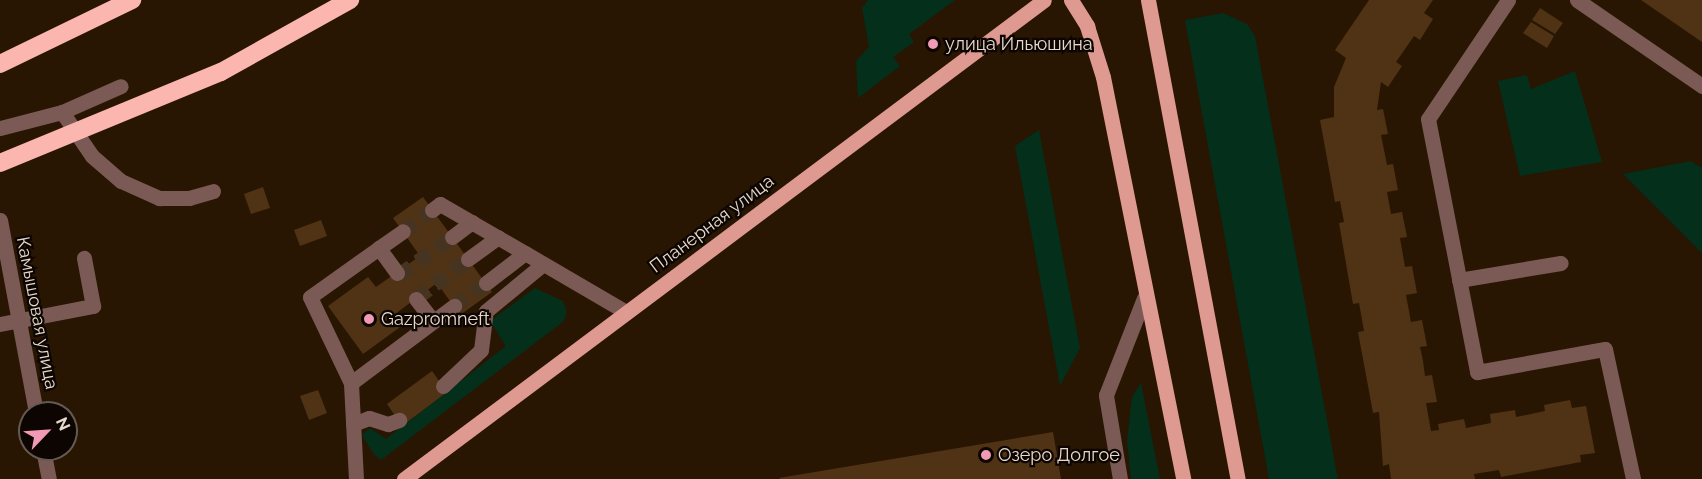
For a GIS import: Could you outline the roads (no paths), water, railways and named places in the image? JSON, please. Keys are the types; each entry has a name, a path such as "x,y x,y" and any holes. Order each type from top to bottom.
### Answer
{"highway":[{"path":"0,64 132,0"},
{"path":"0,163 221,72 350,0"}],"main road":[{"name":"Планерная улица","path":"404,479 1044,0"},
{"path":"1071,0 1087,26 1103,77 1144,298 1183,479"},
{"path":"1148,0 1238,479"}],"street":[{"path":"1508,0 1428,119 1477,372 1605,349 1633,479"},
{"path":"1577,0 1702,86"},
{"path":"0,128 62,112 121,86"},
{"path":"62,112 92,156 121,181 159,198 189,198 213,191"},
{"path":"432,210 440,204 626,312"},
{"name":"Камышовая улица","path":"0,220 34,401"},
{"path":"452,237 472,222"},
{"path":"356,479 351,383 310,297 403,231"},
{"path":"468,259 498,237"},
{"path":"379,248 397,273"},
{"path":"486,283 525,253"},
{"path":"0,324 93,306 84,258"},
{"path":"1459,280 1561,263"},
{"path":"443,386 480,350 486,311 543,264"},
{"path":"416,298 433,321"},
{"path":"1120,479 1106,395 1144,298"},
{"path":"351,383 454,306"},
{"path":"353,424 369,418 388,424 399,420"},
{"path":"45,461 49,479"}],"tunnel":[{"path":"403,231 432,210"},
{"path":"399,275 452,237"},
{"path":"416,298 468,259"},
{"path":"454,306 486,283"}],"place":[{"name":"улица Ильюшина","path":"933,44"},
{"name":"Gazpromneft","path":"369,319"},
{"name":"Озеро Долгое","path":"986,455"}]}
